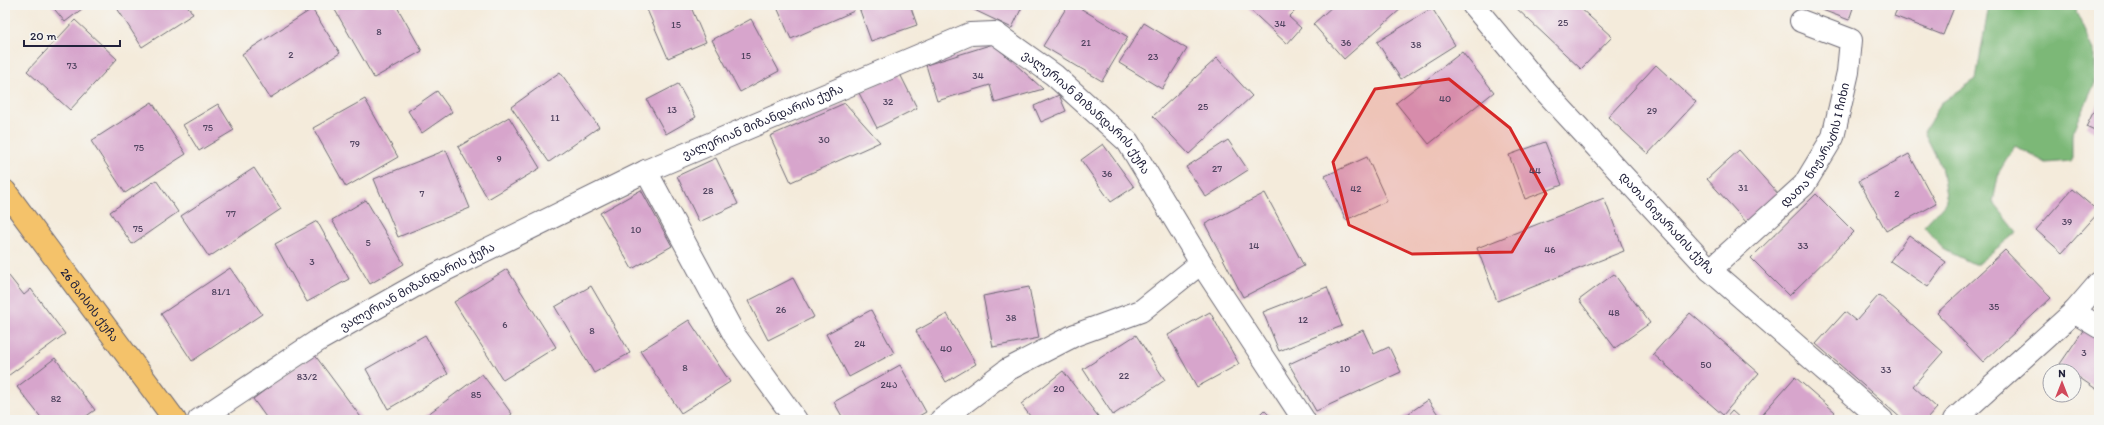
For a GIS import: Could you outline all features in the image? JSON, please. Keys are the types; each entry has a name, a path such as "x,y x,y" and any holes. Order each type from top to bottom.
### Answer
{"main road":[{"name":"26 მაისის ქუჩა","path":"5,191 175,420"}],"street":[{"name":"დათა ნიჟარაძის ქუჩა","path":"1473,5 1544,90 1710,270 1882,420"},
{"name":"დათა ნიჟარაძის I ჩიხი","path":"1710,270 1804,185 1833,137 1848,72 1851,40 1801,21"},
{"name":"ვალერიან მიზანდარის ქუჩა","path":"200,420 319,340 429,278 646,170 970,34 995,33 1054,75 1128,142 1201,263 1304,420"},
{"path":"646,170 735,336 796,420"},
{"path":"940,420 1007,370 1075,335 1141,311 1201,263"},
{"path":"1954,420 2074,312 2099,283"},
{"path":"2074,312 2099,327"}],"highlighted area":[{"path":"1449,79 1510,128 1546,194 1512,252 1412,254 1349,225 1333,162 1375,89"}],"green space":[{"path":"1989,5 2078,5 2076,12 2094,50 2094,85 2072,135 2072,161 2046,163 2015,146 1999,172 1993,202 2017,232 1976,265 1945,250 1924,226 1947,201 1941,166 1924,132 1941,103 1976,79"}],"building":[{"path":"51,5 87,5 65,22"},
{"path":"115,5 187,5 193,14 142,47"},
{"path":"344,5 396,5 422,51 374,78 335,10"},
{"path":"645,5 690,5 706,42 668,58"},
{"path":"776,5 852,5 854,11 791,39"},
{"path":"858,5 910,5 917,25 871,41"},
{"path":"964,5 1023,5 1012,28"},
{"path":"1068,5 1075,5 1128,37 1102,81 1043,46"},
{"path":"1245,5 1301,5 1289,17 1301,28 1287,44"},
{"path":"1334,5 1399,5 1402,8 1344,59 1313,24"},
{"path":"1513,5 1580,5 1578,6 1612,37 1581,69"},
{"path":"1809,5 1854,5 1849,20"},
{"path":"1899,5 1955,5 1943,35 1894,16"},
{"path":"1432,8 1455,45 1401,79 1377,42"},
{"path":"312,9 340,53 270,98 242,54"},
{"path":"751,19 779,71 740,92 712,40"},
{"path":"75,20 117,59 70,110 27,71"},
{"path":"1144,23 1187,49 1162,89 1119,63"},
{"path":"993,44 1043,89 995,103 990,85 937,101 926,65"},
{"path":"1462,52 1494,92 1429,144 1396,103"},
{"path":"1217,58 1252,96 1189,154 1153,116"},
{"path":"1656,65 1696,102 1648,154 1608,117"},
{"path":"560,72 599,127 549,162 511,107"},
{"path":"899,72 917,108 877,128 859,93"},
{"path":"678,84 696,117 666,134 647,100"},
{"path":"437,91 452,112 422,133 408,111"},
{"path":"1059,95 1066,111 1041,122 1034,106"},
{"path":"365,99 398,157 346,187 313,128"},
{"path":"2099,101 2099,133 2086,127"},
{"path":"152,102 186,154 125,193 91,141"},
{"path":"845,103 880,142 791,182 770,136"},
{"path":"218,104 234,130 199,151 183,125"},
{"path":"509,117 540,168 488,199 458,147"},
{"path":"1228,140 1248,170 1206,197 1186,167"},
{"path":"1545,142 1562,185 1525,199 1509,155"},
{"path":"1103,144 1134,187 1111,202 1081,160"},
{"path":"446,150 470,208 398,237 374,179"},
{"path":"1739,150 1779,195 1747,223 1707,179"},
{"path":"1909,154 1936,204 1886,231 1859,181"},
{"path":"1367,157 1387,201 1346,220 1325,176"},
{"path":"716,158 738,204 699,222 677,176"},
{"path":"254,168 281,209 209,257 181,216"},
{"path":"156,180 178,212 132,244 110,212"},
{"path":"2072,189 2099,212 2062,253 2036,230"},
{"path":"641,190 672,246 632,269 600,213"},
{"path":"1265,193 1304,266 1243,297 1205,224"},
{"path":"1816,194 1854,232 1789,296 1751,258"},
{"path":"1604,198 1624,251 1497,301 1477,248"},
{"path":"366,200 404,264 370,284 332,220"},
{"path":"317,221 349,279 307,302 275,244"},
{"path":"1909,235 1946,262 1928,287 1890,261"},
{"path":"2005,250 2051,298 1983,362 1937,313"},
{"path":"230,268 262,314 192,361 161,314"},
{"path":"507,269 556,347 503,380 454,302"},
{"path":"5,271 24,295 31,289 65,334 5,378"},
{"path":"1614,274 1650,323 1615,348 1579,300"},
{"path":"793,278 814,317 768,340 748,301"},
{"path":"591,286 630,353 594,373 555,307"},
{"path":"1029,287 1039,338 993,347 983,296"},
{"path":"1327,287 1342,326 1279,351 1263,312"},
{"path":"1879,295 1943,352 1913,386 1937,408 1926,420 1903,420 1816,344 1845,312 1856,321"},
{"path":"871,310 894,353 849,377 826,334"},
{"path":"1210,312 1239,364 1197,387 1168,335"},
{"path":"1690,313 1759,373 1723,415 1653,354"},
{"path":"947,314 976,364 946,382 916,331"},
{"path":"689,320 730,382 681,413 640,351"},
{"path":"2084,329 2099,339 2099,391 2082,379 2082,363 2061,363"},
{"path":"1363,330 1374,354 1389,347 1401,372 1316,411 1289,364"},
{"path":"425,335 448,374 388,409 366,369"},
{"path":"1136,335 1165,380 1113,415 1083,369"},
{"path":"314,354 363,420 268,420 253,399"},
{"path":"55,358 95,410 81,420 43,420 17,387"},
{"path":"900,365 926,412 912,420 844,420 834,402"},
{"path":"1063,371 1101,420 1033,420 1021,404"},
{"path":"482,374 512,414 504,420 420,420"},
{"path":"1795,377 1835,412 1829,420 1757,420"},
{"path":"1428,400 1442,420 1399,420"},
{"path":"1264,410 1274,420 1254,420"},
{"path":"1732,411 1742,420 1724,420"}]}
